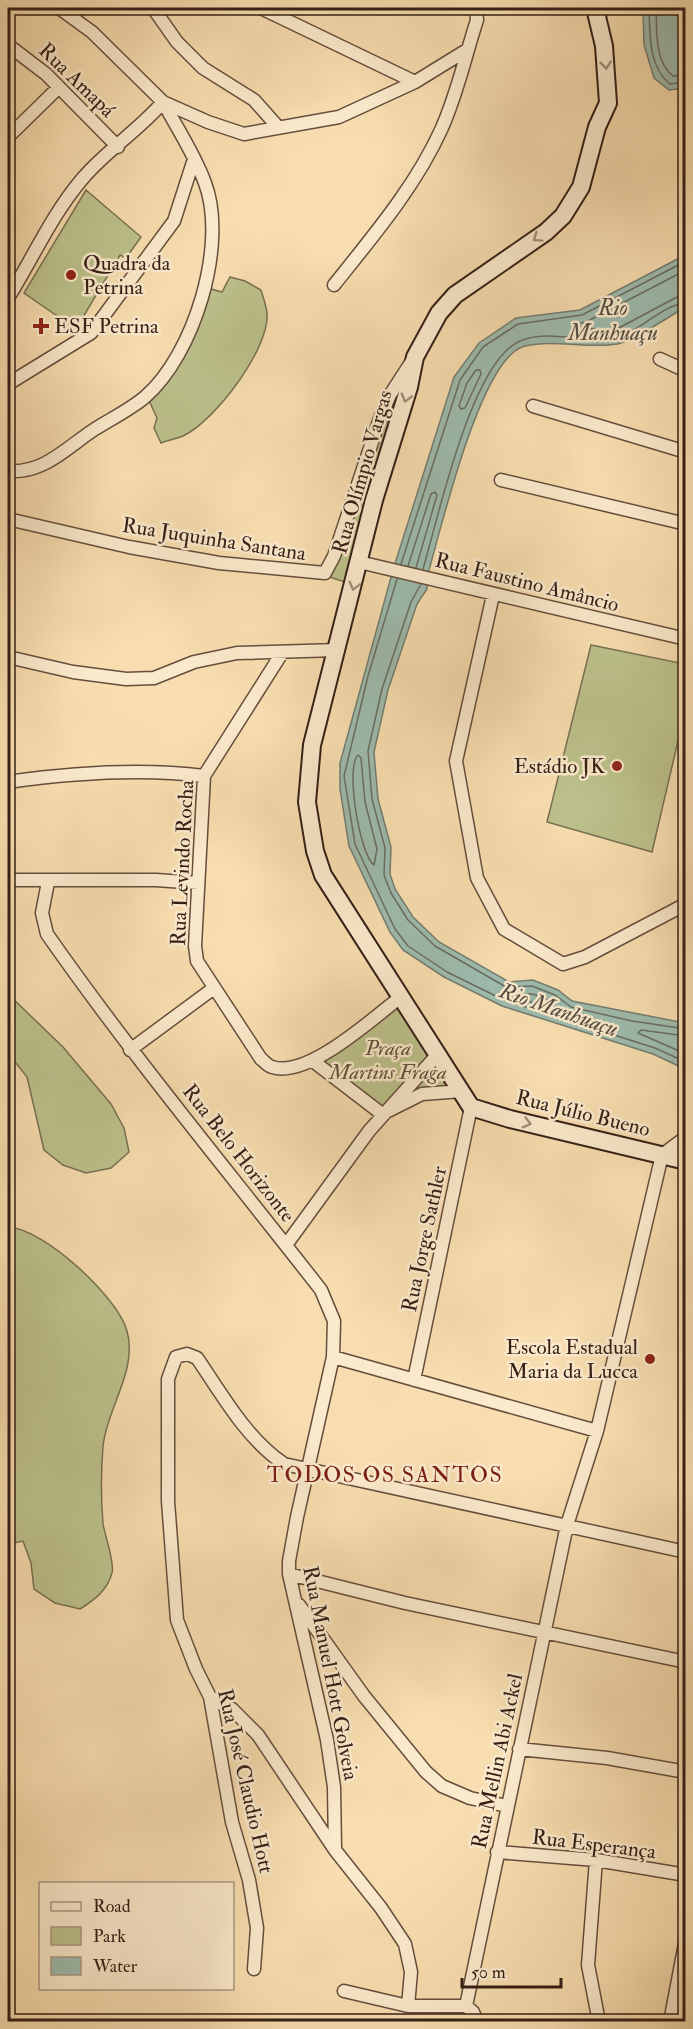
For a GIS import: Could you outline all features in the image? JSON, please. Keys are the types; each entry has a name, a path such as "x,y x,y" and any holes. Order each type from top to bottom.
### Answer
{"street":[{"path":"8,471 24,471 53,461 78,440 147,396 182,352 196,319 211,245 211,214 206,184 163,102 92,32 59,8"},
{"path":"153,8 177,42 203,68 254,100 278,127"},
{"path":"261,8 415,82"},
{"path":"334,285 387,218 430,153 452,101 477,20 476,8"},
{"name":"Rua Olímpio Vargas","path":"471,1107 323,875 315,851 308,802 311,756 315,730 338,650 374,500 409,387 415,357 439,313 455,295 546,232 563,216 580,187 597,127 608,103 604,46 596,8"},
{"name":"Rua Amapá","path":"8,45 26,57 59,87 118,147"},
{"path":"163,102 234,132 256,133 339,117 415,82 467,50"},
{"path":"8,137 59,87"},
{"path":"8,298 44,232 84,177 145,123 163,102"},
{"path":"8,384 91,333 174,221 194,159"},
{"name":"Rua Juquinha Santana","path":"8,519 119,545 219,563 325,573 334,556 390,396 415,357"},
{"path":"660,359 686,371"},
{"path":"533,406 686,452"},
{"path":"501,480 686,524"},
{"name":"Rua Faustino Amâncio","path":"360,562 686,639"},
{"path":"493,595 456,761 477,878 504,930 563,964 585,957 686,904"},
{"path":"8,657 73,672 126,679 154,678 194,662 237,653 338,650"},
{"name":"Rua Levindo Rocha","path":"282,653 204,776 195,946 197,961 261,1059 271,1067 291,1068 313,1061"},
{"path":"8,782 77,775 170,772 204,776"},
{"path":"8,880 48,882 156,880 198,883"},
{"name":"Rua Belo Horizonte","path":"48,882 42,914 47,934 130,1050 182,1110 321,1290 334,1321 333,1357 306,1470"},
{"path":"130,1050 214,988"},
{"path":"382,1114 313,1061 402,996"},
{"path":"286,1245 382,1114 438,1054"},
{"path":"382,1114 422,1094 462,1091"},
{"name":"Rua Júlio Bueno","path":"471,1107 510,1119 686,1161"},
{"name":"Rua Jorge Sathler","path":"414,1380 471,1107"},
{"path":"662,1155 686,1137"},
{"name":"Rua Mellin Abi Ackel","path":"466,2006 567,1526 597,1431 662,1155"},
{"name":"Rua José Claudio Hott","path":"254,1969 255,1918 249,1880 232,1822 210,1697 196,1669 177,1620 168,1501 168,1379 176,1357 187,1354 196,1359 264,1450 284,1464 306,1470"},
{"path":"333,1357 597,1431"},
{"path":"306,1470 686,1552"},
{"name":"Rua Manuel Hott Golveia","path":"306,1470 289,1561 289,1574 327,1740 334,1787 335,1850"},
{"path":"289,1574 545,1634 686,1662"},
{"path":"296,1600 364,1696 426,1772 442,1786 470,1798 507,1806"},
{"path":"210,1697 232,1709 258,1735 335,1850 405,1944 411,1972 408,2006"},
{"path":"519,1749 607,1758 686,1772"},
{"name":"Rua Esperança","path":"497,1852 596,1860 686,1875"},
{"path":"596,1860 588,1965 598,2022"},
{"path":"670,2022 686,1938"},
{"path":"344,1991 408,2006 466,2006 473,2012 477,2022"}],"green space":[{"name":"Quadra da Petrina","path":"86,190 141,237 126,258 120,255 76,329 24,293"},
{"path":"230,277 245,281 261,290 267,313 266,328 260,345 238,382 210,415 183,436 161,443 154,428 157,418 147,396 182,352 204,287 222,292"},
{"path":"415,357 354,585 320,574 325,573 379,421"},
{"name":"Estádio JK","path":"591,645 685,664 685,711 652,852 547,822"},
{"path":"8,994 63,1047 111,1104 124,1128 129,1152 111,1168 86,1173 63,1165 44,1150 27,1077 8,1053"},
{"name":"Praça Martins Fraga","path":"402,996 462,1091 422,1094 382,1114 313,1061"},
{"path":"8,1227 23,1230 59,1251 95,1283 121,1317 127,1331 129,1346 125,1375 110,1417 102,1456 103,1524 113,1569 103,1590 80,1609 55,1603 34,1589 31,1563 23,1541 8,1544"},
{"path":"685,1970 685,2021 670,2022"}],"water":[{"path":"643,8 682,8 682,37 685,39 685,88 669,90 654,78 644,45"},
{"name":"Rio Manhuaçu","path":"685,255 685,307 641,333 617,344 548,343 525,346 508,357 493,380 464,449 427,577 427,589 417,604 388,690 374,752 378,799 391,847 390,874 395,889 413,917 439,942 509,982 533,980 558,990 572,1001 685,1023 685,1069 653,1054 502,1006 444,977 403,950 390,932 349,846 340,789 340,763 393,570 454,377 479,343 516,318 580,310"}],"place":[{"name":"Quadra da Petrina","path":"71,275"},
{"name":"ESF Petrina","path":"41,326"},
{"name":"Estádio JK","path":"617,766"},
{"name":"Escola Estadual Maria da Lucca","path":"650,1359"}],"district":[{"name":"TODOS OS SANTOS","path":"385,1474"}]}
